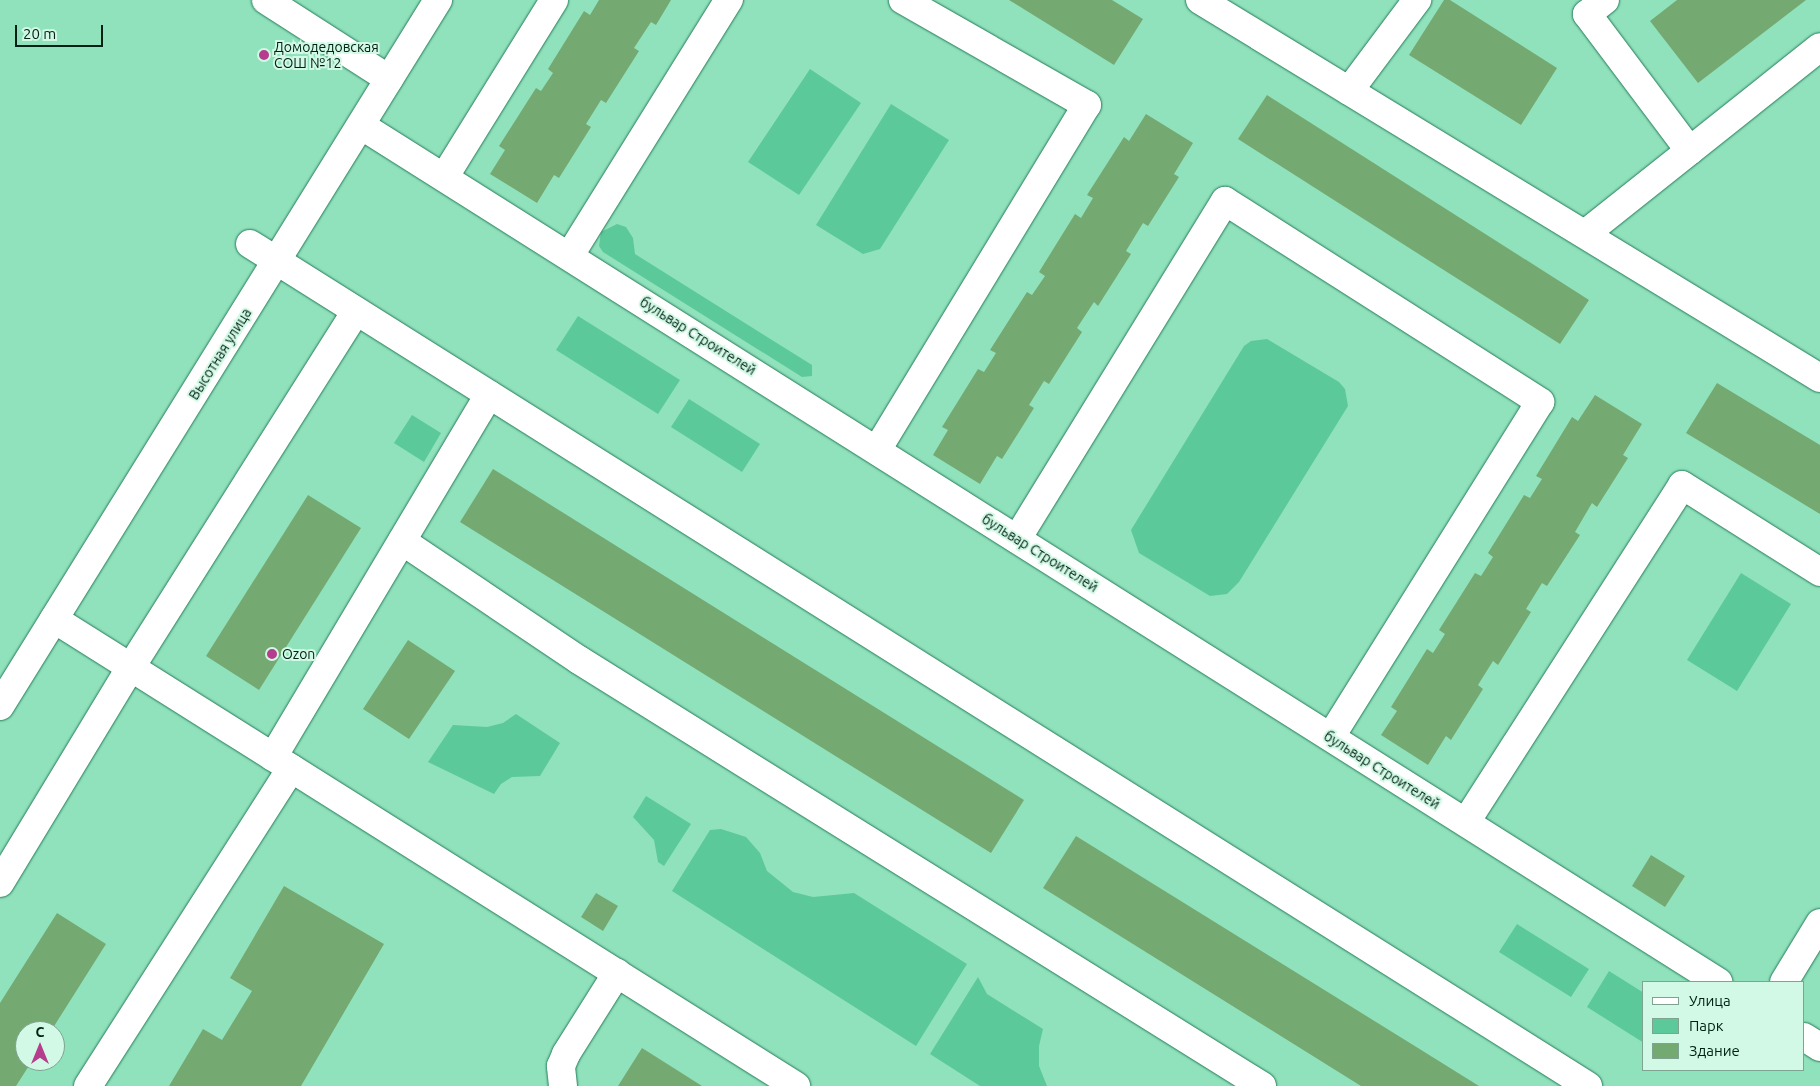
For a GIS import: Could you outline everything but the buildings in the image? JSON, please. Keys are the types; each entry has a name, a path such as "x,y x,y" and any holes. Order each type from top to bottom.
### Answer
{"street":[{"path":"268,0 389,79"},
{"name":"Высотная улица","path":"0,706 362,126 438,0"},
{"path":"446,176 554,0"},
{"path":"570,255 729,0"},
{"path":"877,450 1088,104 903,0"},
{"path":"1200,0 1820,378"},
{"path":"1350,91 1417,0"},
{"path":"1606,0 1588,14 1690,151"},
{"path":"1585,234 1820,47"},
{"name":"бульвар Строителей","path":"362,126 446,176 1716,981"},
{"path":"1017,539 1224,201 1540,402 1331,737"},
{"path":"250,244 1588,1086"},
{"path":"0,883 131,668 356,311"},
{"path":"88,1086 282,762 402,540 489,394"},
{"path":"1466,822 1682,485 1820,572"},
{"path":"402,540 579,660 1262,1086"},
{"path":"54,619 796,1086"},
{"path":"1785,981 1820,923"},
{"path":"563,1086 561,1066 566,1054 617,973"},
{"path":"1805,1038 1820,1047"}],"green space":[{"path":"810,69 861,103 799,195 748,162"},
{"path":"891,104 949,140 880,249 863,254 816,225"},
{"path":"617,224 626,227 633,238 635,254 812,365 812,376 802,377 603,252 599,246 601,232"},
{"path":"578,316 680,380 658,414 556,350"},
{"path":"1267,339 1339,382 1345,389 1348,406 1239,582 1227,594 1210,596 1139,553 1131,530 1244,346 1251,341"},
{"path":"689,399 760,444 742,472 671,427"},
{"path":"412,415 441,433 424,462 394,443"},
{"path":"1741,573 1791,604 1737,691 1687,660"},
{"path":"516,714 560,743 540,776 512,777 501,784 494,794 428,762 453,725 487,727 503,723"},
{"path":"646,796 691,824 664,866 658,862 654,840 633,817"},
{"path":"721,829 746,837 760,853 767,871 793,892 813,897 854,893 967,964 916,1046 672,891 710,830"},
{"path":"1517,924 1589,969 1571,997 1499,952"},
{"path":"1609,971 1642,992 1642,1042 1587,1007"},
{"path":"978,977 987,994 1043,1029 1039,1046 1039,1066 1047,1086 980,1086 930,1054"}],"place":[{"name":"Домодедовская СОШ №12","path":"264,55"},
{"name":"Ozon","path":"272,654"}]}
